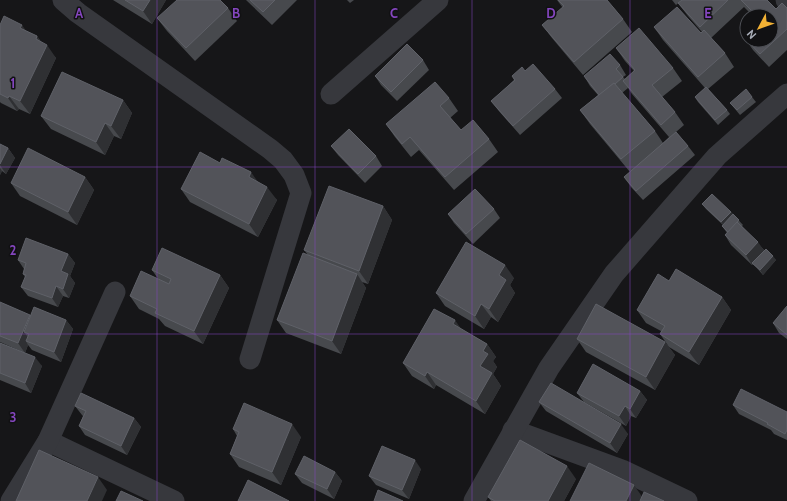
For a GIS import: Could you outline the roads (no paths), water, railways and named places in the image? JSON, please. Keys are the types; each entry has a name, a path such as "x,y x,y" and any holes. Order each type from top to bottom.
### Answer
{"street":[{"path":"63,0 270,149 283,160 294,175 301,193 250,359"},
{"path":"331,94 438,0"},
{"path":"474,501 549,368 614,274 717,156 787,94"},
{"path":"11,501 48,441 115,292"},
{"path":"513,430 622,470 687,501"},
{"path":"48,441 174,501"}]}
